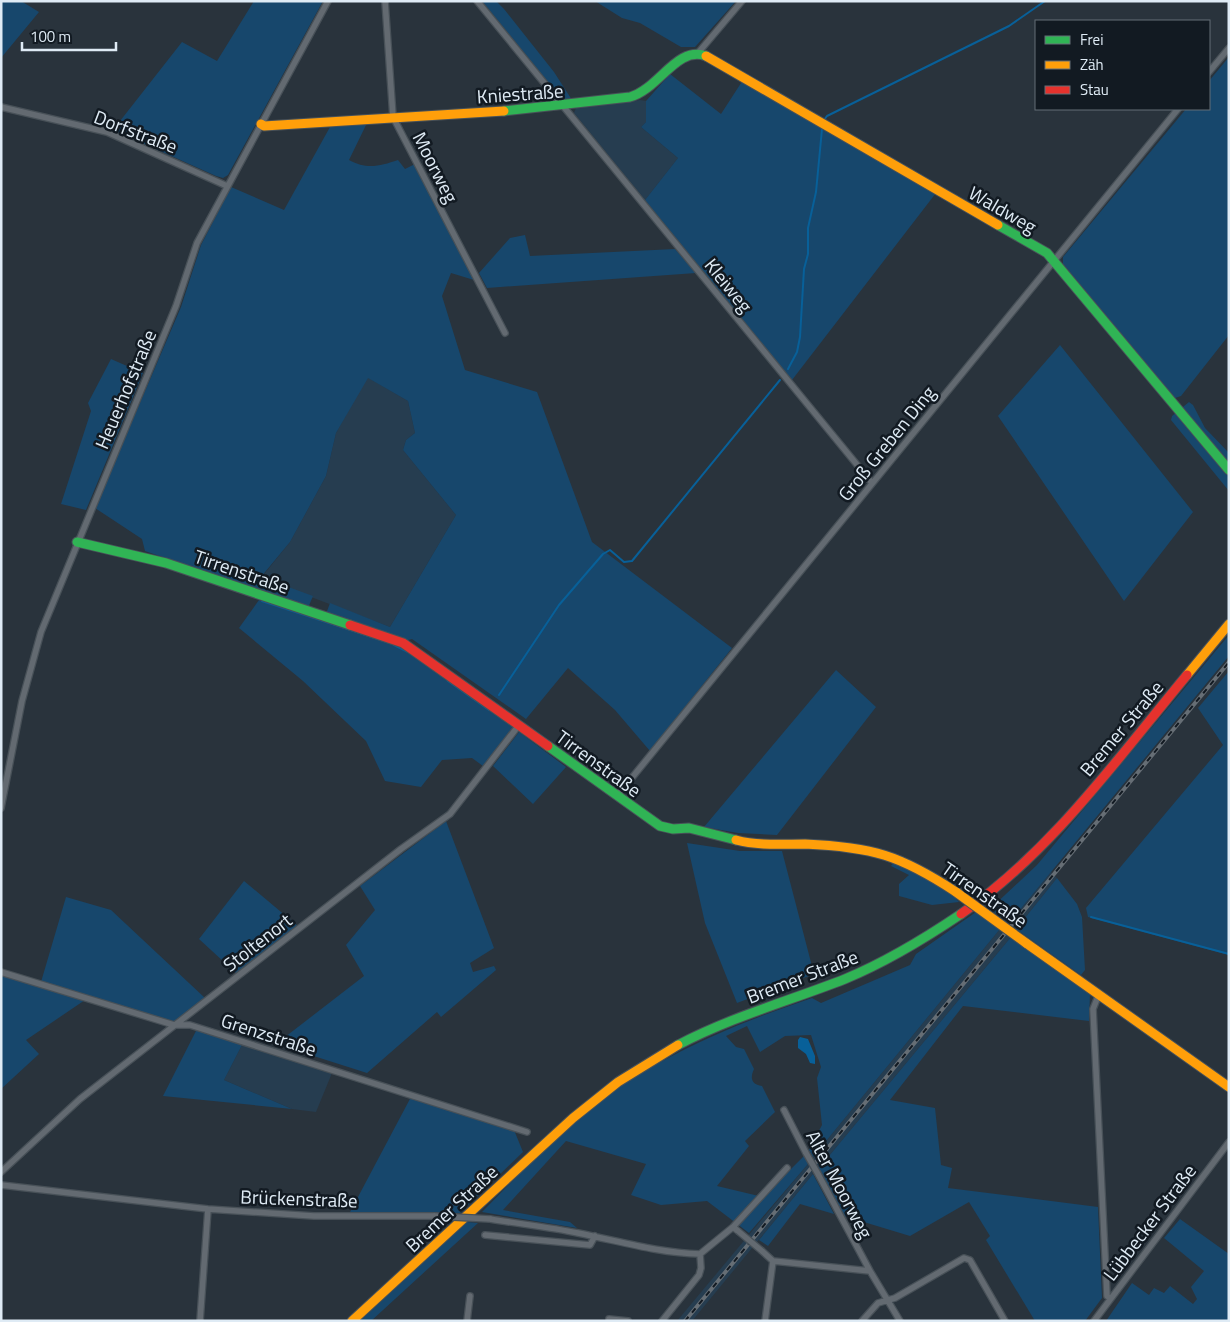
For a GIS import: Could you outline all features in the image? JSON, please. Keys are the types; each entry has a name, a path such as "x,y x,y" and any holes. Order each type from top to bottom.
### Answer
{"street":[{"name":"Heuerhofstraße","path":"1,808 22,701 36,649 77,542 176,306 197,243 328,1"},
{"name":"Moorweg","path":"385,1 393,117 505,333"},
{"name":"Kleiweg","path":"477,1 872,484"},
{"name":"Kniestraße","path":"261,124 264,126 563,106 638,95 655,83 677,61 698,53 742,1"},
{"path":"1210,71 1229,48"},
{"name":"Waldweg","path":"698,53 713,59 1047,252 1229,470"},
{"name":"Dorfstraße","path":"1,107 107,132 227,186"},
{"name":"Groß Greben Ding","path":"617,796 1177,110"},
{"name":"Tirrenstraße","path":"77,542 166,563 403,643 617,796 665,828 689,828 743,842 848,846 892,856 924,871 1229,1087"},
{"name":"Bremer Straße","path":"352,1321 466,1218 568,1120 607,1089 644,1064 724,1023 856,975 907,949 981,901 1008,880 1061,826 1229,624"},
{"name":"Stoltenort","path":"1,1172 80,1099 450,814 519,725"},
{"name":"Grenzstraße","path":"1,972 174,1025 198,1028 527,1132"},
{"path":"1099,994 1093,1009 1093,1018 1107,1296 1110,1298"},
{"name":"Alter Moorweg","path":"784,1110 870,1271"},
{"name":"Lübbecker Straße","path":"1094,1321 1229,1142"},
{"path":"662,1321 699,1275 701,1268 700,1254 735,1229 787,1168"},
{"name":"Brückenstraße","path":"1,1185 208,1209 314,1216 435,1216 490,1219 595,1236 649,1249 700,1254"},
{"path":"200,1321 208,1209"},
{"path":"735,1229 773,1261 870,1271 900,1321"},
{"path":"485,1235 590,1245 595,1236"},
{"path":"862,1321 878,1302 887,1300 964,1258 970,1260 1005,1321"},
{"path":"765,1321 773,1261"},
{"path":"467,1321 470,1296"},
{"path":"609,1321 609,1319 628,1321"}],"shaded area":[{"path":"1,1 21,1 39,12 1,58"},
{"path":"254,1 323,1 228,175 223,178 216,176 113,130 182,42 217,61"},
{"path":"482,1 496,1 504,9 554,72 572,100 562,99"},
{"path":"595,1 736,1 695,47 681,47 640,23 622,18"},
{"path":"1229,57 1229,335 1181,396 1175,398 1063,264 1063,257 1185,110 1210,110 1210,80"},
{"path":"670,74 721,114 743,80 936,193 792,380 645,200 678,158 641,127 646,122 646,101"},
{"path":"640,100 646,101 646,122 641,127 678,158 645,200 574,113 576,108"},
{"path":"367,123 349,160 362,165 374,166 398,160 405,169 415,164 474,280 451,273 442,296 465,370 537,392 592,542 732,648 650,751 615,710 568,668 526,719 412,639 405,641 326,614 330,603 390,627 456,515 403,450 406,440 415,433 408,401 368,378 336,433 326,476 290,542 261,577 313,596 308,608 145,551 142,539 95,508 181,307 201,245 231,187 284,210 330,127"},
{"path":"525,235 530,256 675,249 696,273 487,288 479,273 510,238"},
{"path":"1060,345 1193,512 1124,601 998,416"},
{"path":"111,359 143,373 86,510 61,504 91,411 88,403"},
{"path":"367,377 408,401 415,433 406,440 403,450 456,515 390,627 261,578 290,542 326,476 336,433"},
{"path":"1189,402 1193,405 1205,428 1229,453 1229,491 1171,420 1172,416"},
{"path":"259,600 402,645 515,725 483,766 472,758 442,760 421,787 385,781 366,741 303,681 239,628"},
{"path":"1229,635 1229,656 1009,923 990,909 1037,865"},
{"path":"836,670 876,707 777,835 738,833 704,827"},
{"path":"1229,671 1229,955 1088,917 1086,908 1223,745 1198,708"},
{"path":"519,732 566,767 533,804 493,766"},
{"path":"446,821 494,948 470,963 473,972 494,966 496,970 441,1017 437,1012 367,1073 276,1044 364,976 346,945 375,910 360,886"},
{"path":"687,843 740,851 782,851 814,974 737,1003 705,923"},
{"path":"894,862 937,884 953,895 959,902 932,905 899,896 899,884 909,875 891,866"},
{"path":"1051,872 1057,878 1016,929 1009,923"},
{"path":"1057,878 1077,904 1082,917 1085,970 1081,975 1016,929"},
{"path":"244,881 299,927 237,974 199,939"},
{"path":"66,897 111,910 205,998 173,1023 41,982"},
{"path":"976,912 1000,929 813,1157 809,1150 822,1125 817,1078 821,1067 811,1035 785,1036 760,1052 747,1026 726,1036 736,1047 744,1049 754,1069 752,1080 762,1086 775,1112 745,1141 749,1146 717,1186 763,1197 804,1156 808,1164 749,1233 707,1201 661,1205 631,1195 646,1164 566,1141 503,1210 570,1222 577,1228 482,1212 571,1124 598,1102 655,1065 748,1021 812,998 821,1003 910,965 916,954"},
{"path":"1000,929 1011,937 819,1168 813,1157"},
{"path":"1011,937 1090,994 1089,1021 963,1006 890,1100 935,1108 941,1165 952,1168 948,1188 1098,1207 1102,1298 1085,1321 1035,1321 986,1240 990,1236 969,1202 910,1236 844,1216 819,1168"},
{"path":"1,975 85,1000 26,1040 39,1054 1,1089"},
{"path":"197,1029 243,1043 224,1080 292,1109 163,1096"},
{"path":"800,1037 808,1039 815,1056 815,1064 810,1063 806,1054 798,1048"},
{"path":"243,1043 332,1073 316,1112 292,1109 224,1080"},
{"path":"411,1097 514,1130 523,1152 460,1213 350,1212"},
{"path":"808,1164 813,1174 692,1321 677,1321"},
{"path":"813,1174 834,1214 800,1204 768,1246 759,1240"},
{"path":"1180,1219 1229,1254 1229,1321 1106,1321 1132,1283 1149,1295 1154,1288 1164,1293 1170,1286 1193,1304 1197,1299 1191,1287 1204,1271 1164,1238"},
{"path":"467,1222 478,1223 371,1321 360,1321"}],"waterway":[{"path":"824,120 827,116 1009,26 1045,1"},
{"path":"788,369 797,352 800,337 804,269 808,254 808,228 816,192 822,129"},
{"path":"499,695 559,605 603,554 610,550 624,562 632,561 780,380"},
{"path":"262,601 390,643"},
{"path":"394,645 408,652"},
{"path":"448,681 489,710"},
{"path":"1091,917 1229,954"}],"railway":[{"path":"685,1321 1229,662"}],"traffic: fast":[{"path":"504,111 630,97 650,86 677,62 686,57 696,54 706,56"},
{"path":"998,225 1047,253 1229,470"},
{"path":"77,542 166,563 350,625"},
{"path":"548,746 660,826 673,829 689,828 736,840"},
{"path":"678,1045 739,1018 845,979 904,950 961,914"}],"traffic: slow":[{"path":"706,56 998,225"},
{"path":"261,124 264,126 504,111"},
{"path":"1187,675 1229,624"},
{"path":"736,840 762,844 828,845 885,855 918,869 956,892"},
{"path":"956,892 1026,943"},
{"path":"1026,943 1229,1087"},
{"path":"352,1321 573,1118 618,1082 678,1045"}],"traffic: jam":[{"path":"350,625 403,643 548,746"},
{"path":"961,914 994,889 1054,833 1109,771 1187,675"}]}
